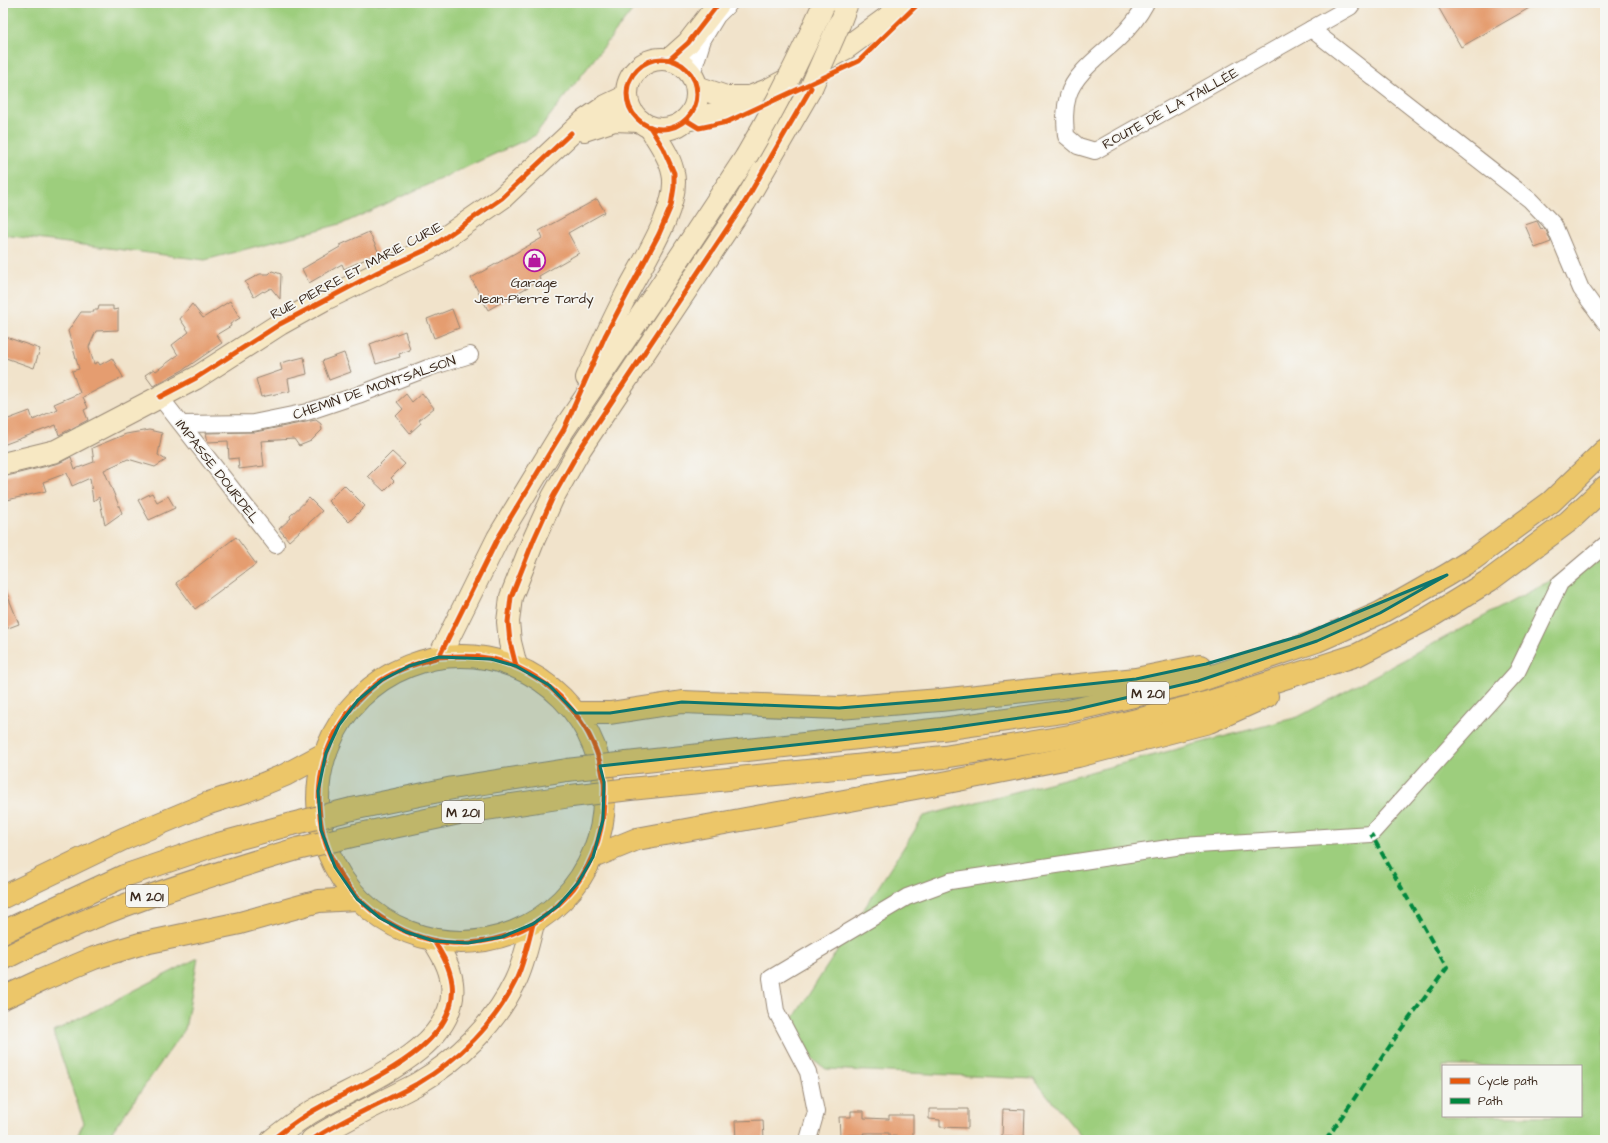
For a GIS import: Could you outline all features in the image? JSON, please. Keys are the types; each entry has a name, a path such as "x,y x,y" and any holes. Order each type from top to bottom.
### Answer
{"main road":[{"path":"670,59 688,43 719,3"},
{"path":"516,666 510,642 508,622 511,597 534,539 553,497 580,449 745,202 810,88 847,3"},
{"path":"564,429 605,336 659,234 671,206 674,187 674,173 663,148 645,124 633,114 627,96 628,85 632,75 649,61 670,59 686,68 694,80 726,97 750,96 768,90 846,48 887,18 902,3"},
{"path":"438,658 498,538 564,429 655,295 746,157 767,122 796,66 823,4"},
{"path":"571,133 614,120 645,124 659,129 669,129 678,126 686,120 696,105 694,80"},
{"name":"RUE PIERRE ET MARIE CURIE","path":"3,464 56,451 196,378 280,324 378,272 430,248 502,198 584,120 606,106 627,96"},
{"path":"686,120 735,108 750,96"},
{"name":"M 201","path":"3,932 124,876 218,844 352,809 453,788 567,770 942,729 1069,710 1198,681 1316,641 1380,613 1473,560 1551,502 1605,450"},
{"name":"M 201","path":"3,959 30,945 130,902 219,872 298,849 459,813 571,796 630,789 944,757 1076,735 1206,703 1357,654 1425,620 1490,580 1569,521 1605,487"},
{"path":"576,713 610,713 682,702 839,708 940,700 1136,679 1206,664 1300,636 1446,575"},
{"path":"593,856 637,838 948,782 1078,756 1145,740 1209,722 1357,654"},
{"path":"465,656 491,658 516,666 549,685 576,713 595,746 604,782 603,820 593,856 578,883 558,906 533,924 502,938 468,943 434,941 406,932 380,918 357,899 335,867 321,830 318,791 326,753 339,725 358,700 382,680 409,666 438,658 465,656"},
{"path":"3,897 123,839 208,803 246,791 285,775 326,753"},
{"path":"3,998 94,958 140,944 240,923 320,901 357,899"},
{"path":"312,1140 332,1127 418,1083 472,1044 495,1015 515,982 533,924"},
{"path":"272,1140 319,1107 382,1076 409,1058 426,1043 440,1026 450,1005 452,983 449,969 434,941"}],"street":[{"path":"694,80 703,39 717,16 730,3"},
{"name":"ROUTE DE LA TAILLÉE","path":"1146,3 1140,14 1119,38 1082,71 1068,95 1064,116 1066,136 1078,146 1095,151 1350,7 1353,3"},
{"path":"1311,29 1530,200 1554,225 1581,288 1605,322"},
{"name":"CHEMIN DE MONTSALSON","path":"182,424 253,423 307,412 358,395 428,368 470,355"},
{"name":"IMPASSE DOURDEL","path":"160,396 276,545"},
{"path":"808,1140 816,1112 808,1072 776,1011 771,978 907,897 950,881 1182,846 1371,834 1517,672 1560,583 1605,545"}],"highlighted area":[{"path":"1447,575 1380,613 1317,641 1198,681 1069,711 942,729 600,766 604,782 603,820 593,857 578,883 558,906 533,924 502,937 468,943 434,941 406,932 380,918 357,899 335,867 321,830 318,791 326,753 339,725 358,700 382,680 409,666 439,657 491,659 516,666 549,685 576,713 610,713 682,702 839,708 940,700 1136,679 1206,664 1300,636"}],"green space":[{"path":"3,3 638,3 534,136 344,223 205,260 3,235"},
{"path":"1605,544 1605,1140 1084,1140 1034,1079 826,1069 782,1036 924,816 1298,717 1579,565"},
{"path":"198,958 185,1029 106,1140 75,1140 84,1123 53,1032"}],"building":[{"path":"1436,3 1538,3 1461,47"},
{"name":"Garage Jean-Pierre Tardy","path":"597,199 605,212 568,233 579,253 539,276 540,280 488,310 471,278 542,238 539,231"},
{"path":"1537,221 1541,229 1544,228 1546,230 1551,242 1535,248 1525,225"},
{"path":"369,232 379,253 344,269 342,264 309,283 302,269 340,247 340,245"},
{"path":"272,271 281,274 280,299 271,288 254,297 245,282 260,274 269,274"},
{"path":"230,301 240,318 230,324 231,326 216,335 222,343 183,370 153,386 145,375 154,369 156,371 178,355 172,345 189,332 180,319 192,304 203,318"},
{"path":"99,306 113,306 113,310 118,309 118,330 96,331 89,347 94,364 98,362 100,365 112,358 123,377 83,397 88,408 84,410 88,420 59,435 56,425 3,445 3,421 30,411 33,420 57,409 54,404 80,393 72,371 79,369 68,331 81,312 94,312 93,310 98,310"},
{"path":"452,309 459,328 434,338 427,319"},
{"path":"405,331 410,350 399,354 400,357 376,364 370,344"},
{"path":"6,337 40,349 34,368 3,357 3,345"},
{"path":"344,353 351,372 329,380 322,361"},
{"path":"304,357 307,374 288,379 290,391 261,397 256,379 282,370 280,363"},
{"path":"422,393 434,408 419,420 421,423 410,433 396,416 403,409 397,402 406,394 412,402"},
{"path":"316,420 321,424 322,430 311,441 299,446 294,439 261,441 264,466 239,469 238,458 229,459 228,441 208,442 206,433 255,432"},
{"path":"149,430 162,433 158,455 166,460 155,467 128,459 104,470 122,513 105,525 99,497 93,501 90,478 72,486 67,473 43,482 46,491 3,501 3,477 59,463 71,457 75,469 94,462 92,448 126,434"},
{"path":"392,452 405,464 391,478 394,481 384,491 368,476"},
{"path":"344,485 365,506 349,522 328,501"},
{"path":"152,493 157,502 168,496 175,508 149,520 138,500"},
{"path":"309,498 322,511 289,541 279,529"},
{"path":"236,537 256,564 195,609 176,583"},
{"path":"3,584 19,624 3,630"},
{"path":"929,1109 968,1109 968,1128 940,1127 940,1120 929,1119"},
{"path":"1003,1109 1025,1110 1024,1140 1013,1140 1013,1136 1002,1136"},
{"path":"851,1111 864,1111 864,1118 889,1119 889,1115 913,1115 913,1137 889,1136 889,1133 840,1135 839,1117 851,1117"},
{"path":"763,1120 764,1139 736,1140 735,1121"}],"marked path":[{"path":"1326,1140 1402,1028 1447,968 1371,834"}],"cycle path":[{"path":"670,59 688,43 719,3"},
{"path":"686,120 699,128 727,122 859,61 919,3"},
{"path":"662,59 675,62 687,69 694,81 697,94 694,107 687,119 675,126 662,129 649,126 637,119 630,107 627,94 630,81 637,69 649,62 662,59"},
{"path":"516,666 510,642 508,622 511,597 534,539 553,497 580,449 745,202 811,88"},
{"path":"439,657 473,656 493,659 514,666 533,676 551,689 567,704 580,721 591,740 599,760 604,784 601,828 593,854 581,877 565,898 545,916 522,929 497,939 469,943 450,943 430,940 395,926 364,903 340,875 326,843 319,808 321,773 332,739 352,708 380,681 408,667 439,657 498,538 564,429 605,336 659,234 671,206 674,187 674,173 663,148 650,127"},
{"path":"160,397 196,378 280,324 378,272 430,248 502,198 571,133"},
{"path":"312,1140 350,1118 417,1084 447,1064 474,1040 497,1013 515,982 523,961 533,924"},
{"path":"272,1140 295,1122 406,1060 425,1044 441,1026 450,1006 452,983 448,966 434,941"}],"place":[{"name":"Garage Jean-Pierre Tardy","path":"534,260"}]}
